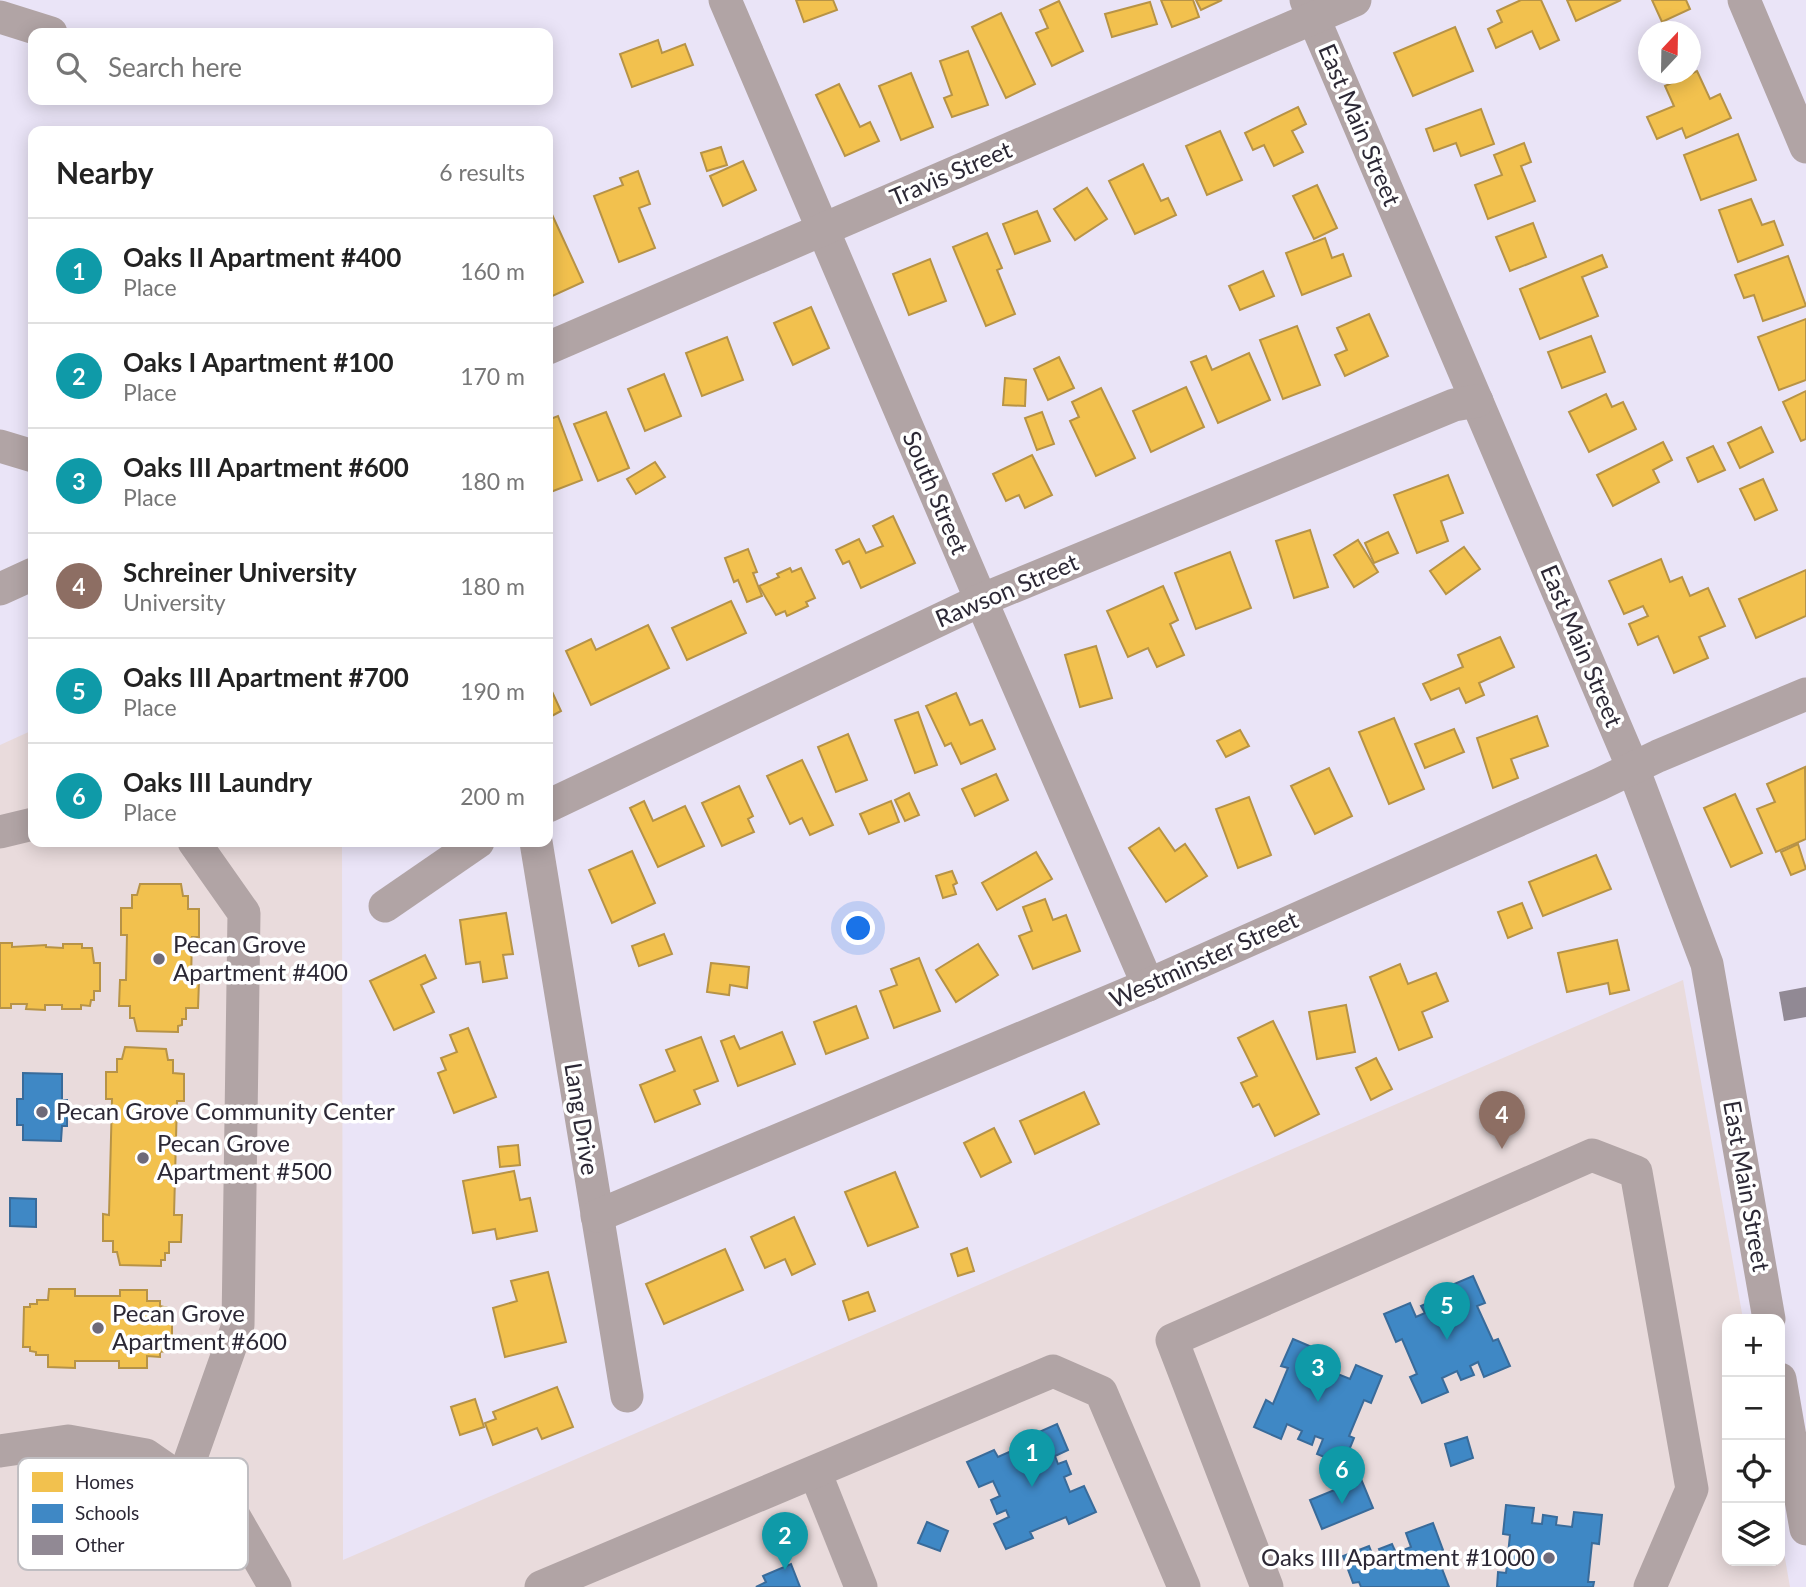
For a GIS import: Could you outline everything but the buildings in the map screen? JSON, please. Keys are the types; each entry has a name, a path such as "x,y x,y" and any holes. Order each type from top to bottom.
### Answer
{"street":[{"name":"South Street","path":"725,0 1148,985"},
{"name":"Travis Street","path":"553,346 822,230 1310,9 1355,0"},
{"path":"1744,0 1806,147"},
{"name":"East Main Street","path":"1310,9 1633,768 1707,964 1768,1314"},
{"path":"0,17 35,28"},
{"name":"Rawson Street","path":"553,804 981,600 1454,405 1477,401"},
{"path":"0,446 28,454"},
{"path":"0,589 28,576"},
{"name":"Westminster Street","path":"597,1216 1148,985 1633,768 1806,694"},
{"path":"0,832 28,825"},
{"path":"191,1458 238,1325 244,913 198,847"},
{"path":"385,906 471,847"},
{"name":"Lang Drive","path":"537,847 627,1396"},
{"path":"1267,1587 1172,1340 1592,1155 1636,1172 1692,1489 1650,1587"},
{"path":"541,1587 1053,1371 1101,1392 1184,1587"},
{"path":"1785,1408 1806,1529"},
{"path":"0,1451 68,1440 150,1458"},
{"path":"815,1472 861,1587"},
{"path":"248,1540 275,1587"}],"shaded area":[{"path":"28,732 28,847 342,847 343,1560 1683,980 1742,1314 1722,1314 1722,1566 1785,1566 1785,1558 1790,1587 0,1587 0,745"}],"place":[{"name":"Pecan Grove Apartment #400","path":"159,959"},
{"name":"Pecan Grove Community Center","path":"42,1112"},
{"name":"Schreiner University","path":"1502,1149"},
{"name":"Pecan Grove Apartment #500","path":"143,1158"},
{"name":"Pecan Grove Apartment #600","path":"98,1328"},
{"name":"Oaks III Apartment #700","path":"1447,1340"},
{"name":"Oaks III Apartment #600","path":"1318,1402"},
{"name":"Oaks II Apartment #400","path":"1032,1487"},
{"name":"Oaks III Laundry","path":"1342,1504"},
{"name":"Oaks III Apartment #1000","path":"1549,1558"},
{"name":"Oaks I Apartment #100","path":"785,1570"}]}
